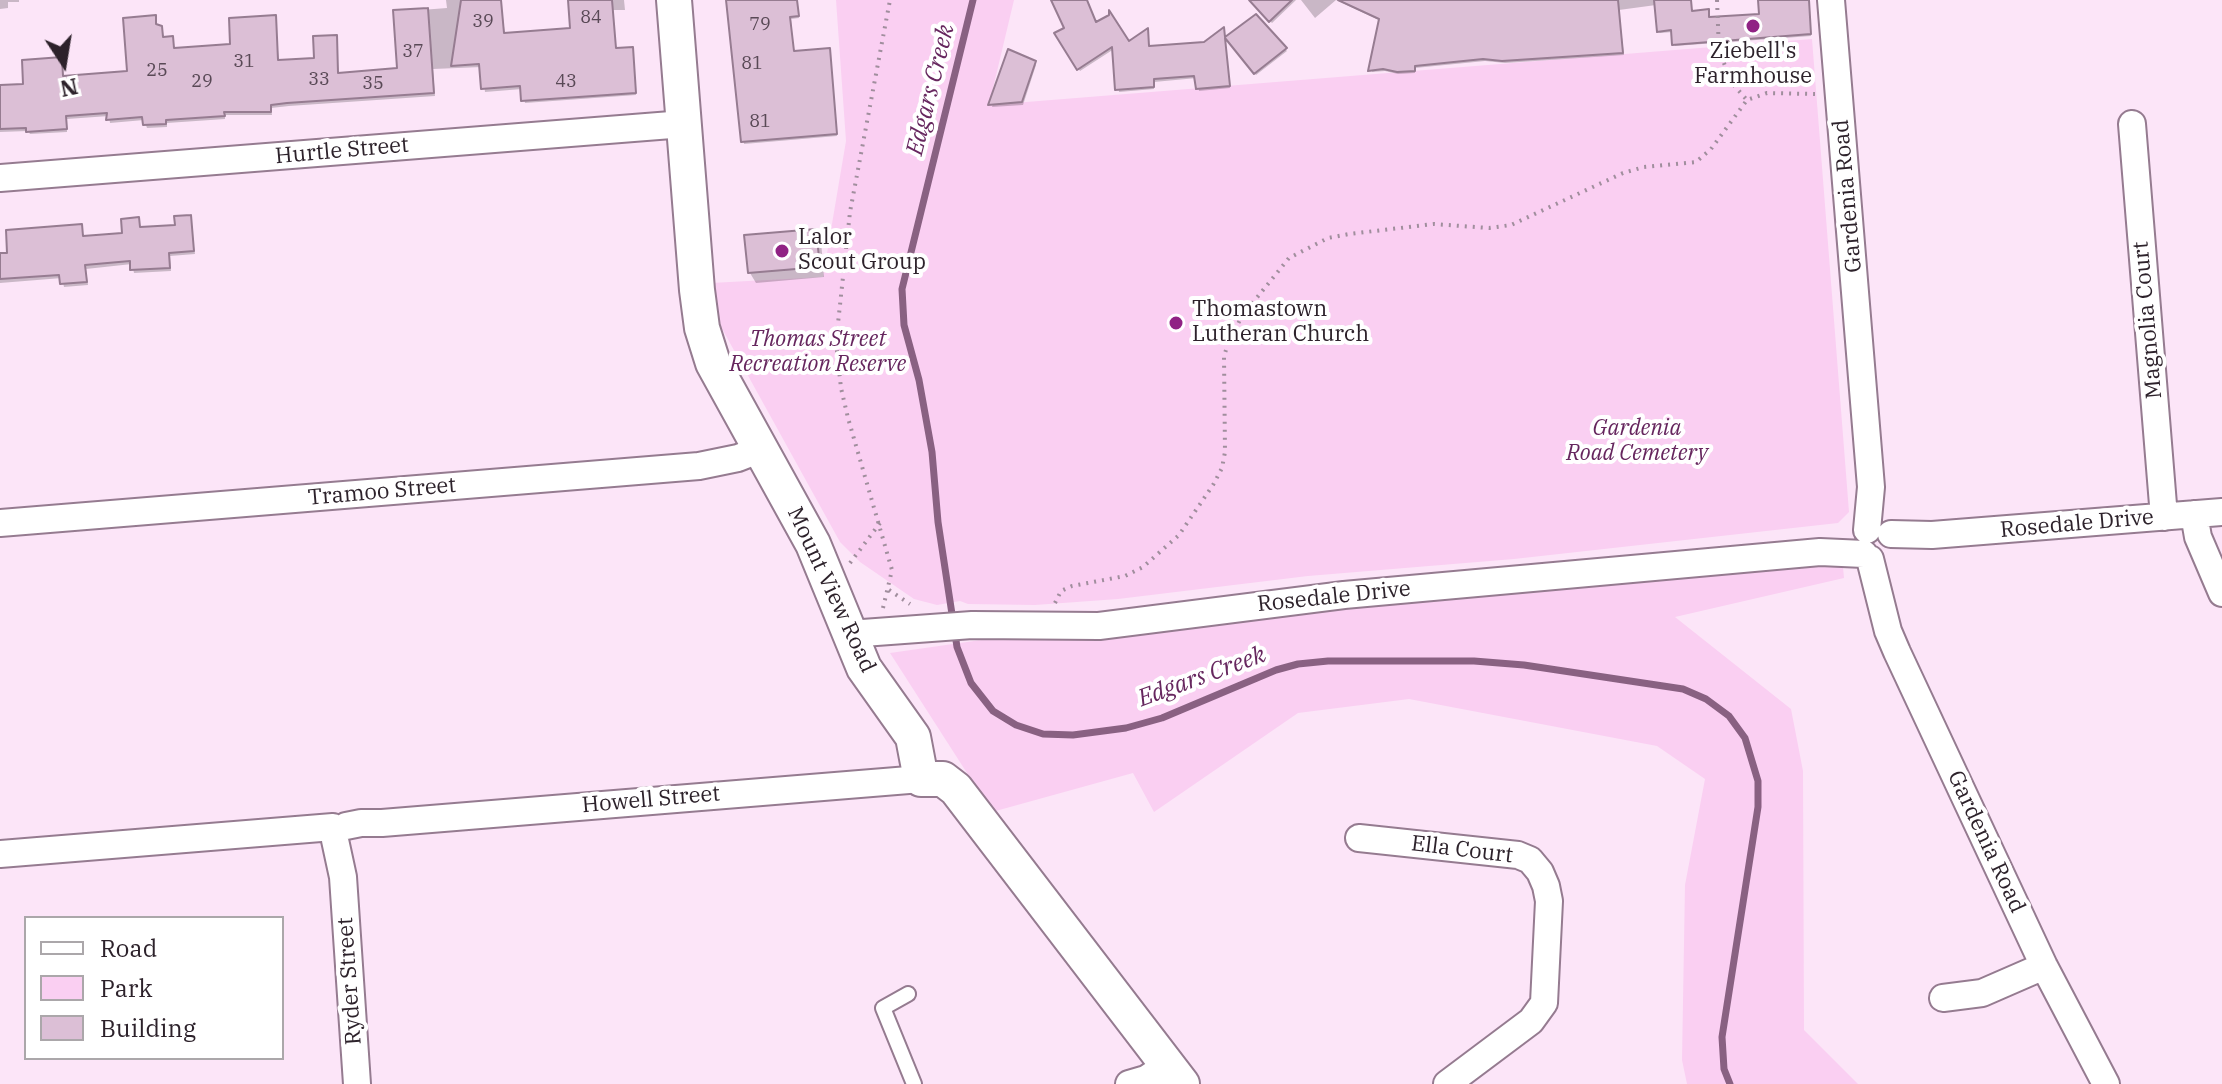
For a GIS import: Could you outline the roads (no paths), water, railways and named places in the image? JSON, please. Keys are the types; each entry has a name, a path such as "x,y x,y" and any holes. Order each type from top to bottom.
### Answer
{"street":[{"name":"Mount View Road","path":"674,0 697,290 702,328 713,363 813,544 864,668 913,737 921,779"},
{"name":"Gardenia Road","path":"1831,0 1880,594 1888,631 2044,966 2106,1084"},
{"name":"Hurtle Street","path":"0,178 684,124"},
{"name":"Magnolia Court","path":"2132,124 2164,517"},
{"name":"Tramoo Street","path":"0,523 699,466 738,458 761,449"},
{"name":"Rosedale Drive","path":"849,634 972,625 1099,626 1344,595 1820,552 1932,535 2222,512"},
{"path":"2194,514 2198,537 2222,593"},
{"path":"921,779 943,779 956,789 1175,1074 1129,1084"},
{"name":"Howell Street","path":"0,854 302,830 340,835 382,823 921,779"},
{"name":"Ryder Street","path":"340,835 357,1084"},
{"name":"Ella Court","path":"1359,838 1518,855 1530,860 1546,886 1549,901 1544,1003 1531,1021 1447,1084"},
{"path":"1943,998 1982,993 2044,966"}],"lane":[{"path":"908,994 883,1008 914,1084"}],"waterway":[{"name":"Edgars Creek","path":"973,0 902,289 904,325 919,380 932,452 938,522 957,647 971,683 993,711 1016,725 1043,734 1073,735 1126,728 1162,718 1276,670 1328,661 1474,661 1524,665 1683,689 1706,699 1729,716 1745,738 1758,781 1758,807 1722,1037 1724,1069 1730,1084"}],"place":[{"name":"Ziebell's Farmhouse","path":"1753,26"},
{"name":"Lalor Scout Group","path":"782,251"},
{"name":"Thomastown Lutheran Church","path":"1176,323"}],"park label":[{"name":"Thomas Street Recreation Reserve","path":"818,352"},
{"name":"Gardenia Road Cemetery","path":"1637,442"}]}
